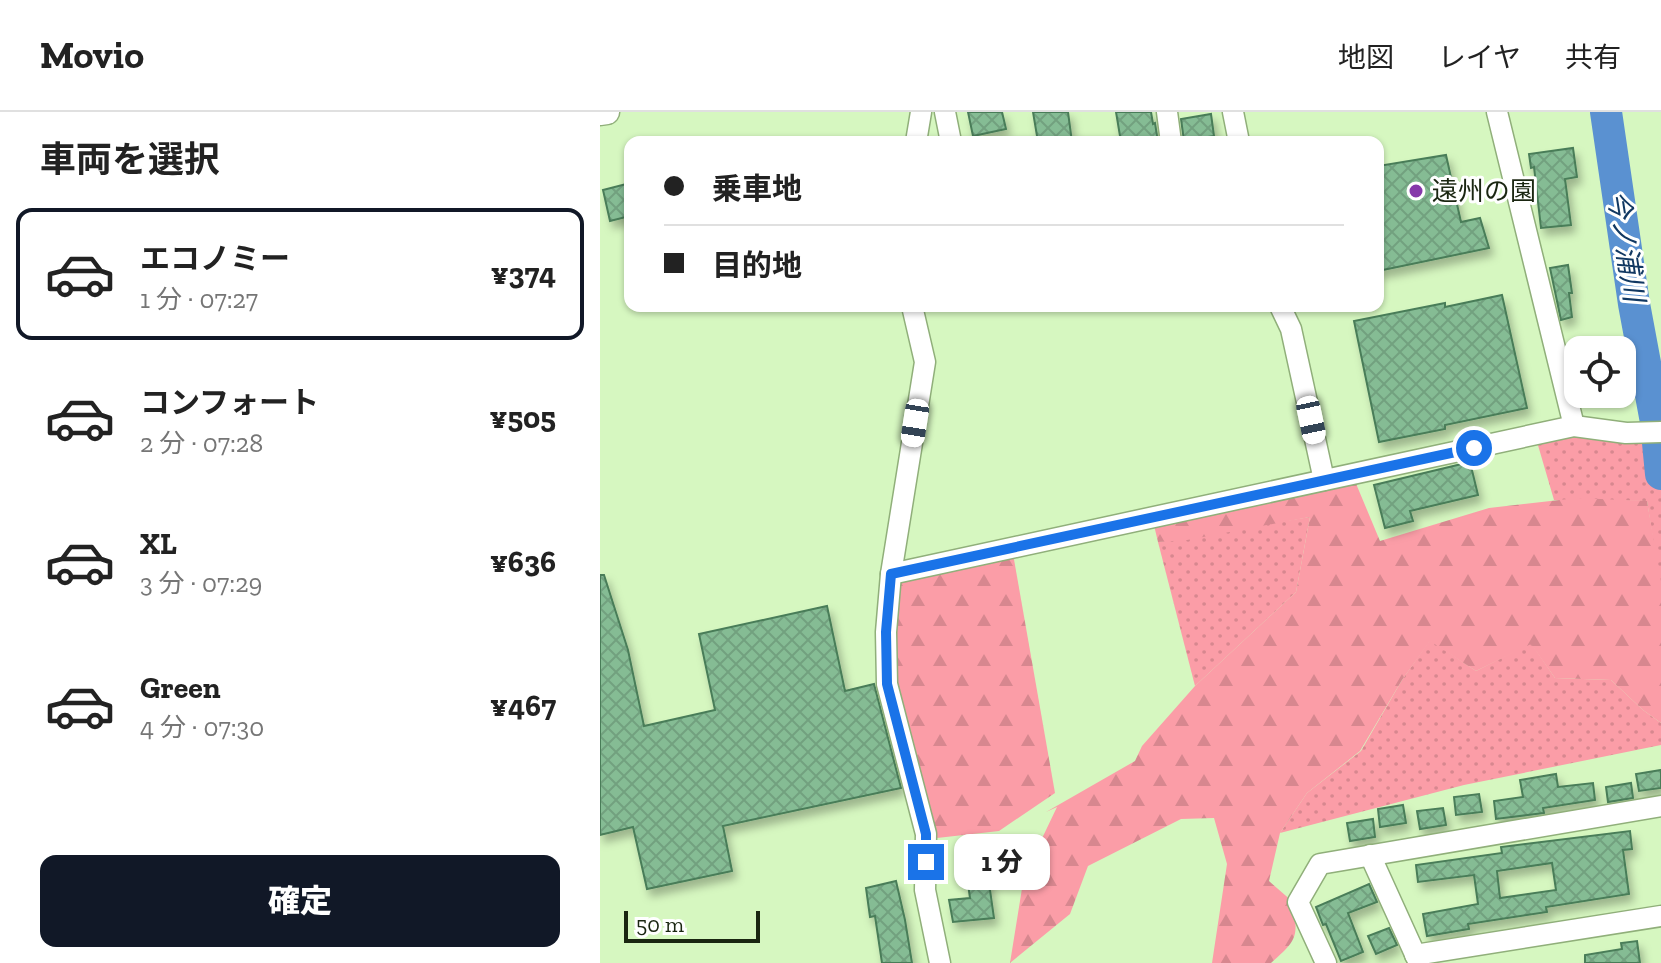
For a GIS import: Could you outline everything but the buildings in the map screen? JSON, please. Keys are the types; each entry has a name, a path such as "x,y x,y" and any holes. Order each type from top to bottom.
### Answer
{"street":[{"path":"600,113 607,112"},
{"path":"917,136 921,112"},
{"path":"945,112 950,136"},
{"path":"1167,112 1170,136"},
{"path":"1233,112 1238,136"},
{"path":"1497,112 1574,426"},
{"path":"913,312 925,362 891,574 886,632 887,684 926,834 925,890 940,963"},
{"path":"1283,312 1291,329 1324,480"},
{"path":"891,574 1574,426 1626,433 1661,432"},
{"path":"1326,963 1298,902 1320,864 1661,806"},
{"path":"1370,855 1417,959 1661,916"}],"green space":[{"path":"1661,432 1661,590 1647,501 1554,500 1535,435"},
{"path":"1352,474 1380,541 1489,508 1577,498 1647,501 1661,581 1661,723 1611,680 1555,678 1531,644 1476,671 1430,641 1402,680 1360,751 1307,793 1280,833 1269,881 1293,902 1295,931 1291,943 1271,963 1212,963 1227,864 1214,818 1181,819 1088,866 1070,914 1010,963 1024,876 1057,807 1046,812 1135,761 1142,746 1195,686 1296,592 1310,517 1187,540 1158,542 1152,517"},
{"path":"1310,517 1296,592 1195,686 1158,542"},
{"path":"1012,548 1055,793 999,831 937,838 887,684 891,574"},
{"path":"1430,640 1476,671 1531,643 1555,678 1611,680 1661,723 1661,745 1464,785 1280,833 1307,793 1361,751 1402,680"}],"waterway":[{"name":"今ノ浦川","path":"1606,112 1634,304 1656,422 1661,474"}],"place":[{"name":"遠州の園","path":"1416,191"}],"route":[{"path":"926,862 926,834 887,684 886,632 891,574 1474,448"}]}
